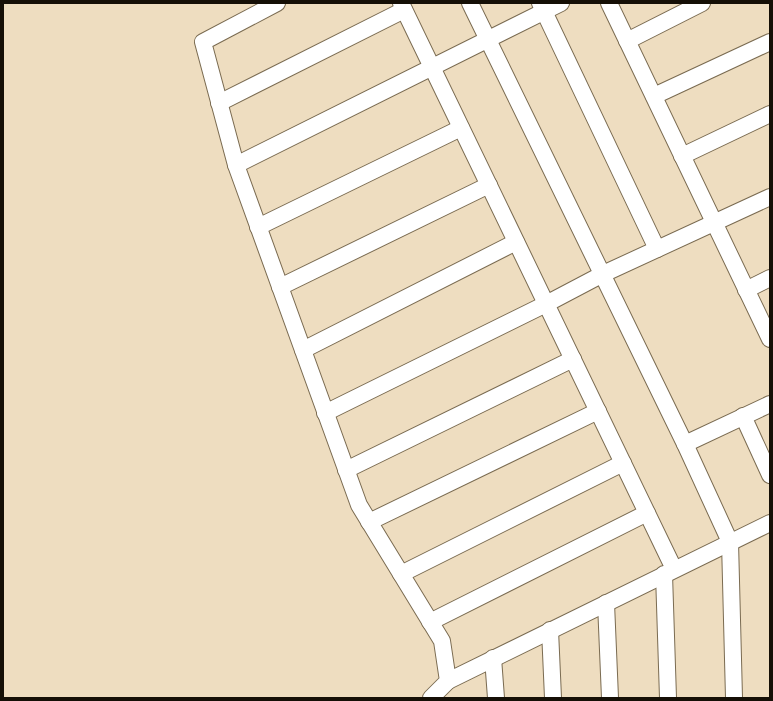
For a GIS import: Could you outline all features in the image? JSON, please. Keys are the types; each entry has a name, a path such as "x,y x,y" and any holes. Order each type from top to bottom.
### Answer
{"street":[{"path":"277,3 203,42 236,165 359,505 442,641 448,681"},
{"path":"470,3 603,274 685,444 730,542 734,698"},
{"path":"236,165 432,68 488,39 542,7 561,3"},
{"path":"609,3 770,339"},
{"path":"627,41 702,3"},
{"path":"219,103 403,7 647,513 669,572 668,698"},
{"path":"542,7 657,249"},
{"path":"654,96 770,42"},
{"path":"682,156 770,114"},
{"path":"258,226 461,128"},
{"path":"280,287 489,185"},
{"path":"325,413 546,304 603,274 770,197"},
{"path":"303,350 516,242"},
{"path":"746,290 770,278"},
{"path":"346,470 573,359"},
{"path":"685,444 770,404"},
{"path":"369,522 598,411"},
{"path":"743,416 770,475"},
{"path":"400,574 623,463"},
{"path":"430,622 647,513"},
{"path":"431,698 448,681 770,523"},
{"path":"606,603 610,698"},
{"path":"550,630 553,698"},
{"path":"493,658 496,698"}]}
